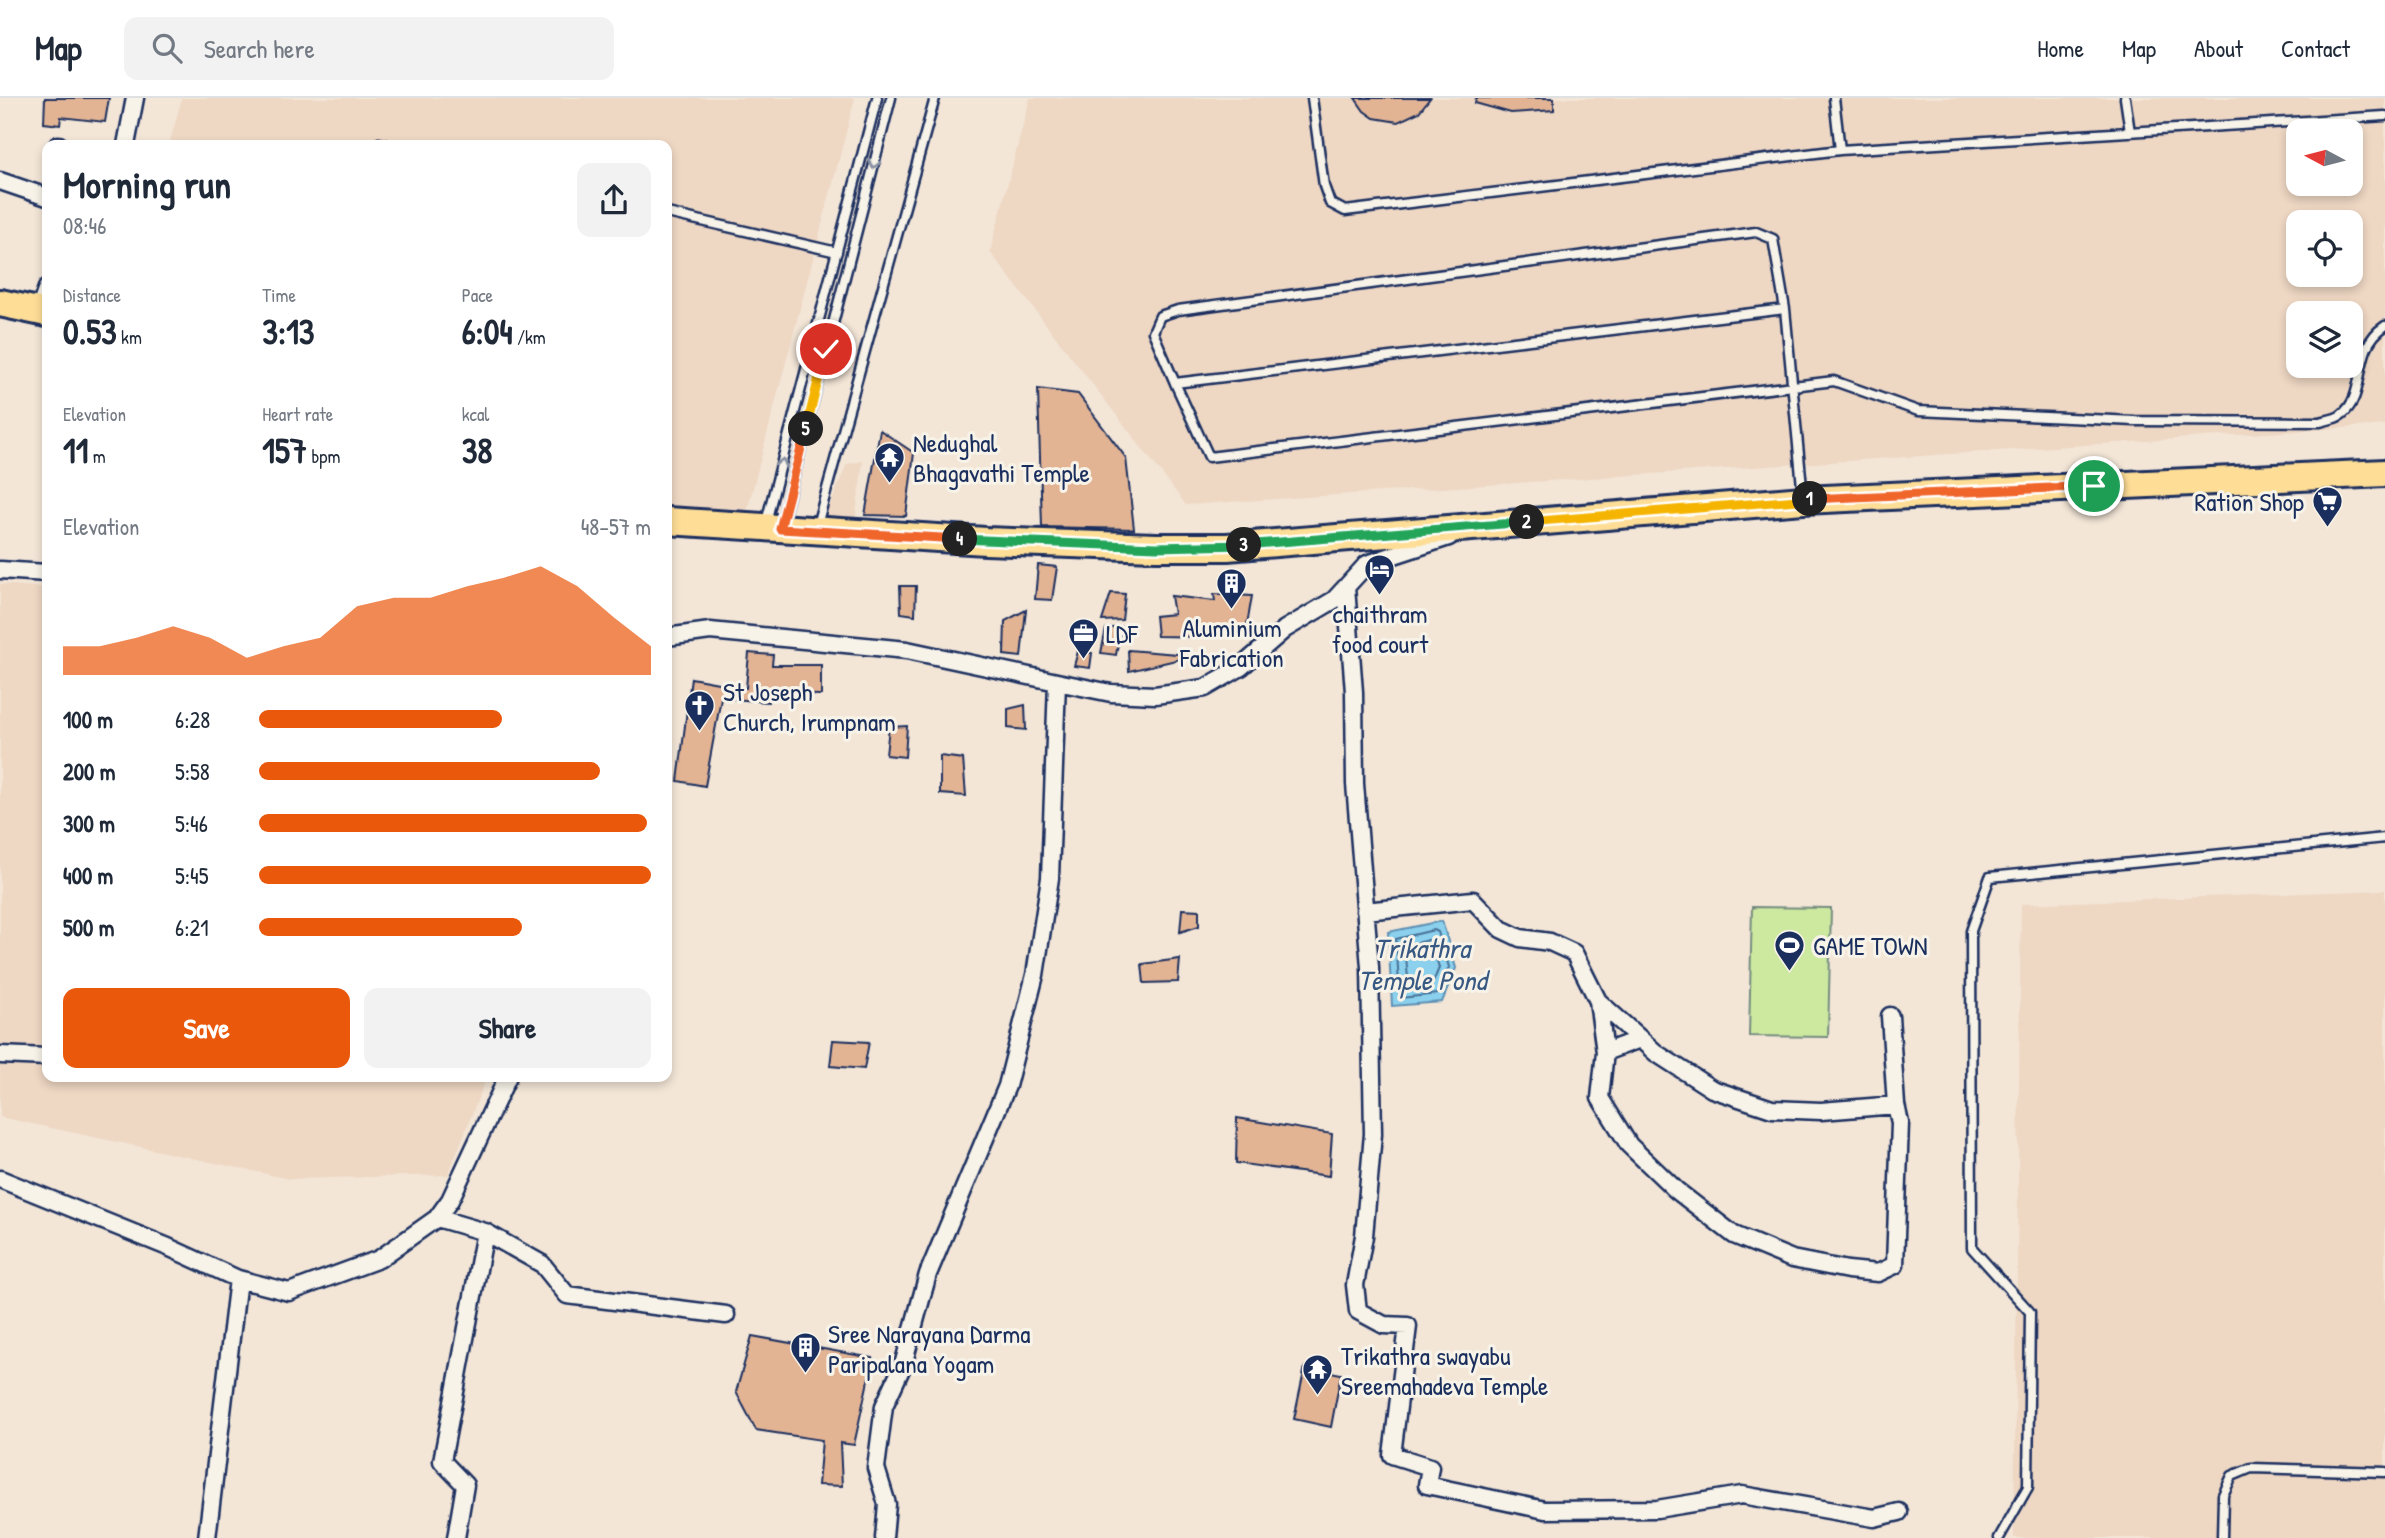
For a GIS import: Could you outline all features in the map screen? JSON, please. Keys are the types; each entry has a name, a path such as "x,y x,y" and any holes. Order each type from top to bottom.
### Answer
{"main road":[{"path":"0,303 42,304"},
{"path":"672,521 772,529 1156,547 1227,547 1803,500 2385,473"}],"street":[{"path":"127,140 135,98"},
{"path":"0,181 42,193"},
{"path":"672,636 710,631 907,650 1111,694 1155,695 1205,688 1241,667 1285,629 1334,600 1367,564 1486,525"},
{"path":"0,570 42,573"},
{"path":"1346,587 1354,692 1355,784 1370,967 1373,1134 1364,1237 1355,1285 1358,1311 1384,1325 1408,1326 1392,1455 1430,1467 1427,1485 1545,1510 1657,1508 1742,1495 1874,1518 1899,1512"},
{"path":"884,1538 887,1504 876,1468 884,1406 903,1365 928,1274 1007,1086 1035,975 1050,878 1057,682"},
{"path":"1365,911 1473,900 1501,929 1520,938 1550,942 1574,953 1598,1001 1605,1052 1600,1098 1629,1145 1676,1190 1734,1235 1792,1258 1848,1270 1878,1273 1895,1265 1900,1123 1896,1105 1890,1016"},
{"path":"1598,1001 1656,1053 1712,1088 1772,1109 1821,1111 1896,1105"},
{"path":"1605,1052 1640,1039"},
{"path":"0,1055 42,1057"},
{"path":"0,1179 238,1279 289,1292 379,1259 437,1218 450,1200 505,1082"},
{"path":"437,1218 485,1231 542,1264 567,1295 726,1315"},
{"path":"456,1538 465,1485 442,1461 485,1231"},
{"path":"207,1538 238,1279"}],"lane":[{"path":"772,529 830,278 877,98"},
{"path":"772,529 844,281 891,98"},
{"path":"815,531 935,98"},
{"path":"1312,98 1324,186 1330,202 1345,211 1840,150 2385,116"},
{"path":"1834,98 1840,150"},
{"path":"2126,98 2130,132"},
{"path":"672,215 837,251"},
{"path":"1803,500 1791,386 1785,309 1773,239 1756,232 1178,310 1160,316 1153,332 1209,457 1791,386 1834,382 1918,411 2136,421 2320,422 2342,415 2354,398 2366,345 2385,327"},
{"path":"830,278 844,281"},
{"path":"1175,383 1785,309"},
{"path":"1999,1538 2028,1487 2030,1312 1972,1248 1970,931 1990,877 2385,838"},
{"path":"2222,1538 2223,1496 2232,1476 2251,1468 2385,1472"}],"shaded area":[{"path":"182,98 855,98 747,511 672,505 672,140 170,140"},
{"path":"1030,98 2385,98 2385,425 1186,505 990,252"},
{"path":"863,461 855,522 824,520 847,464"},
{"path":"0,584 42,588 42,1082 485,1082 448,1175 290,1179 0,1117"},
{"path":"2385,890 2385,1538 2014,1538 2021,904"}],"green space":[{"name":"GAME TOWN","path":"1752,907 1831,908 1828,1037 1749,1036"}],"water":[{"name":"Trikathra Temple Pond","path":"1442,921 1456,968 1442,1002 1392,1006 1388,932"}],"building":[{"path":"45,98 109,98 105,122 61,117 60,125 44,123"},
{"path":"1355,98 1430,98 1419,112 1398,122 1374,118 1364,111"},
{"path":"1476,98 1554,98 1554,110 1511,113 1475,103"},
{"path":"1038,389 1078,394 1126,458 1134,529 1042,527"},
{"name":"Nedughal Bhagavathi Temple","path":"880,430 914,453 906,516 865,515"},
{"path":"1038,565 1057,567 1052,600 1035,599"},
{"path":"900,586 916,586 915,615 901,613"},
{"path":"1111,593 1125,594 1122,620 1102,621"},
{"path":"1214,594 1252,596 1247,625 1213,637 1157,636 1155,616 1174,614 1171,596 1215,601"},
{"path":"1026,610 1021,657 1004,655 1005,621"},
{"path":"1121,627 1116,655 1101,653 1106,629"},
{"path":"1128,650 1189,655 1189,657 1129,671"},
{"name":"LDF","path":"1078,651 1092,653 1090,668 1074,666"},
{"path":"749,653 773,655 772,665 821,665 821,695 769,694 768,702 721,698 705,786 678,781 691,678 746,688"},
{"path":"1025,705 1026,730 1008,728 1008,709"},
{"path":"907,726 905,757 886,755 889,727"},
{"path":"940,756 963,759 966,796 940,794"},
{"path":"1182,909 1199,910 1199,926 1180,932"},
{"path":"1180,959 1178,982 1144,983 1142,964"},
{"path":"833,1040 869,1042 864,1069 830,1066"},
{"path":"1237,1118 1332,1134 1329,1176 1236,1163"},
{"name":"Sree Narayana Darma Paripalana Yogam","path":"752,1336 873,1358 854,1445 840,1443 842,1486 818,1485 822,1440 756,1430 736,1392"},
{"name":"Trikathra swayabu Sreemahadeva Temple","path":"1305,1367 1341,1374 1331,1427 1294,1419"}],"place":[{"name":"Nedughal Bhagavathi Temple","path":"890,484"},
{"name":"Ration Shop","path":"2327,528"},
{"name":"chaithram food court","path":"1380,597"},
{"name":"Aluminium Fabrication","path":"1232,611"},
{"name":"LDF","path":"1083,660"},
{"name":"St Joseph Church, Irumpnam","path":"700,733"},
{"name":"GAME TOWN","path":"1790,972"},
{"name":"Sree Narayana Darma Paripalana Yogam","path":"805,1375"},
{"name":"Trikathra swayabu Sreemahadeva Temple","path":"1318,1397"}],"route":[{"path":"826,349 780,529 986,541 1227,547 1803,500 2094,486"}]}
